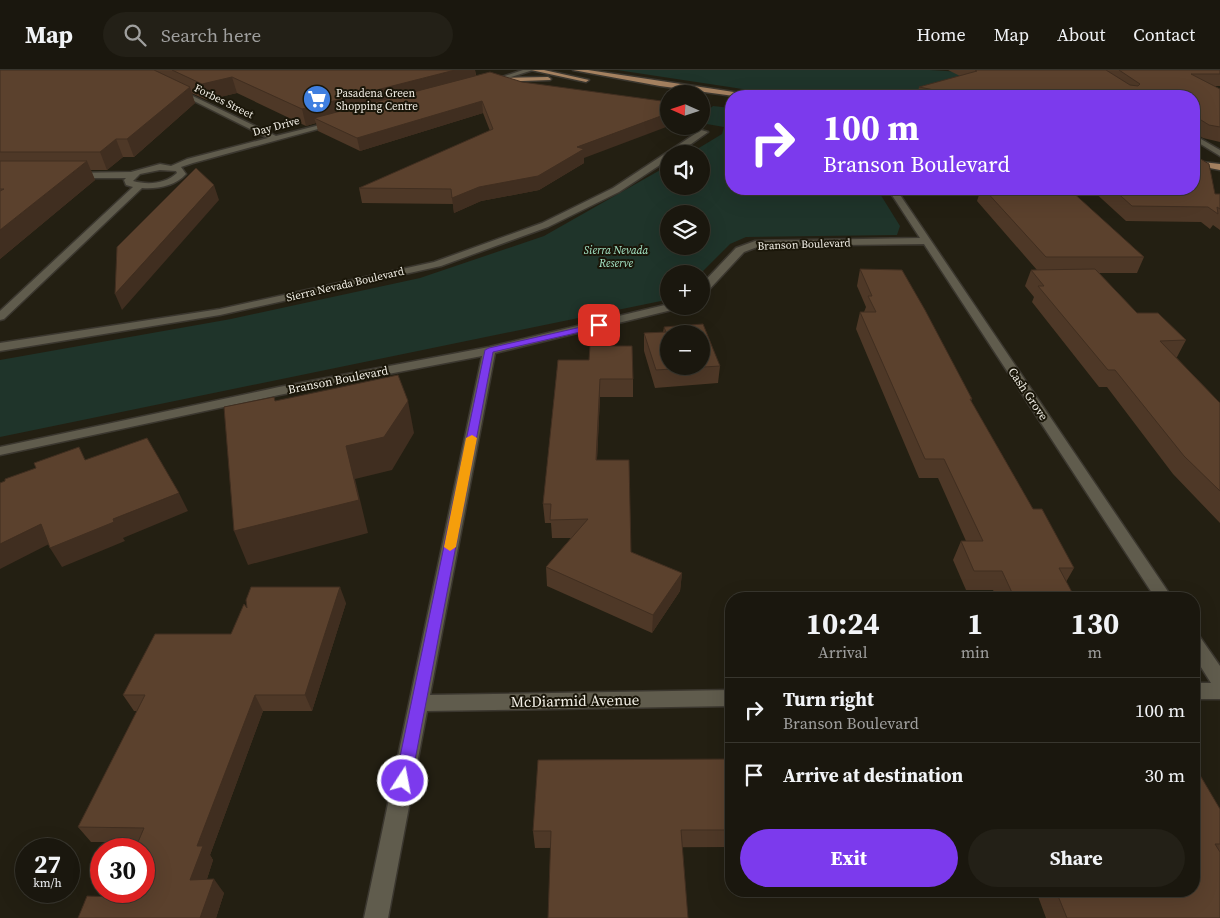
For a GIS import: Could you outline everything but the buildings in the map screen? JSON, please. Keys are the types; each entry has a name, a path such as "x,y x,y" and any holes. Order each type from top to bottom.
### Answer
{"main road":[{"path":"496,80 540,78 597,82 534,70"},
{"path":"576,70 725,93"},
{"path":"481,82 486,75"},
{"path":"1200,163 1220,166"},
{"path":"1200,173 1220,176"}],"street":[{"path":"481,82 496,80 530,70"},
{"name":"Forbes Street","path":"166,84 275,139"},
{"name":"Day Drive","path":"174,168 190,160 342,121"},
{"name":"Sierra Nevada Boulevard","path":"684,145 699,135"},
{"path":"1200,141 1220,154"},
{"name":"Sierra Nevada Boulevard","path":"0,347 220,312 437,264 545,225 616,190 660,161"},
{"path":"66,175 132,175 152,168 174,168 182,172 179,178 156,185 139,186 130,183 129,178 132,175"},
{"path":"0,317 139,186"},
{"name":"Cash Grove","path":"896,195 1160,592"},
{"name":"Branson Boulevard","path":"710,282 740,250 759,243 926,241"},
{"name":"Branson Boulevard","path":"0,451 280,391 489,350 660,310"},
{"path":"376,918 489,350"},
{"path":"1200,651 1220,681"},
{"path":"1200,691 1220,691"},
{"name":"McDiarmid Avenue","path":"419,703 725,698"}],"green space":[{"path":"617,70 930,70 1026,76 954,90 749,90"},
{"name":"Sierra Nevada Reserve","path":"713,106 725,107 725,195 881,195 900,226 897,235 746,237 730,244 709,265 660,265 660,301 0,437 0,360 231,319 420,278 544,236 660,170 660,195 710,195 710,145 704,145 722,134 724,127 710,125 710,108"}],"slow traffic":[{"path":"450,547 472,438"}],"place":[{"name":"Pasadena Green Shopping Centre","path":"317,99"}],"route":[{"path":"403,781 489,350 599,325"}]}
